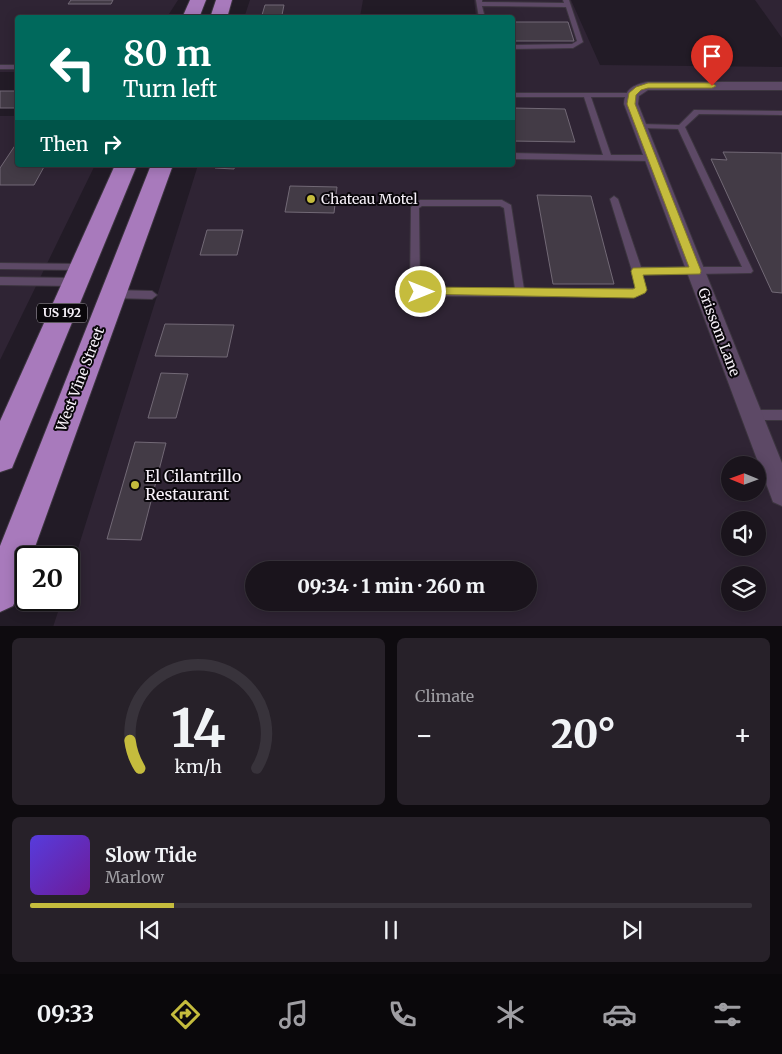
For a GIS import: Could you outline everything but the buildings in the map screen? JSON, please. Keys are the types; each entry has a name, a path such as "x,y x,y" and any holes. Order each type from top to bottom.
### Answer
{"highway":[{"path":"191,15 198,0"},
{"path":"219,15 224,0"},
{"path":"125,167 133,188 150,198"},
{"name":"US 192","path":"0,457 125,167"},
{"name":"West Vine Street","path":"0,593 161,167"},
{"path":"79,275 97,272 102,279 110,301"}],"street":[{"path":"635,92 660,85 782,86"},
{"name":"Grissom Lane","path":"635,92 631,104 782,494"}],"lane":[{"path":"481,15 479,2 567,3 580,42 573,46 515,47"},
{"path":"0,67 15,67"},
{"path":"515,95 587,95 635,92"},
{"path":"587,95 608,157"},
{"path":"640,126 681,127 697,112 782,113"},
{"path":"636,271 748,271 681,127"},
{"path":"515,156 652,158"},
{"path":"520,292 508,207 502,203 420,203 415,207 415,286 421,292 634,293 641,290 614,199"},
{"path":"0,266 79,275"},
{"path":"0,281 79,275"},
{"path":"110,301 152,295"},
{"path":"751,414 782,415"}],"shaded area":[{"path":"0,0 178,0 168,15 15,15 15,72 0,72"},
{"path":"250,0 363,0 360,15 245,15"},
{"path":"474,0 571,0 600,65 782,67 782,626 53,626 58,611 80,611 79,546 197,167 515,167 515,15 476,15"},
{"path":"755,0 782,0 782,38"},
{"path":"0,116 15,116 15,167 94,167 0,360"}],"place":[{"name":"Chateau Motel","path":"311,199"},
{"name":"El Cilantrillo Restaurant","path":"135,485"}],"route":[{"path":"421,292 634,293 641,290 636,271 696,271 631,104 632,95 638,89 648,86 712,86"}]}
